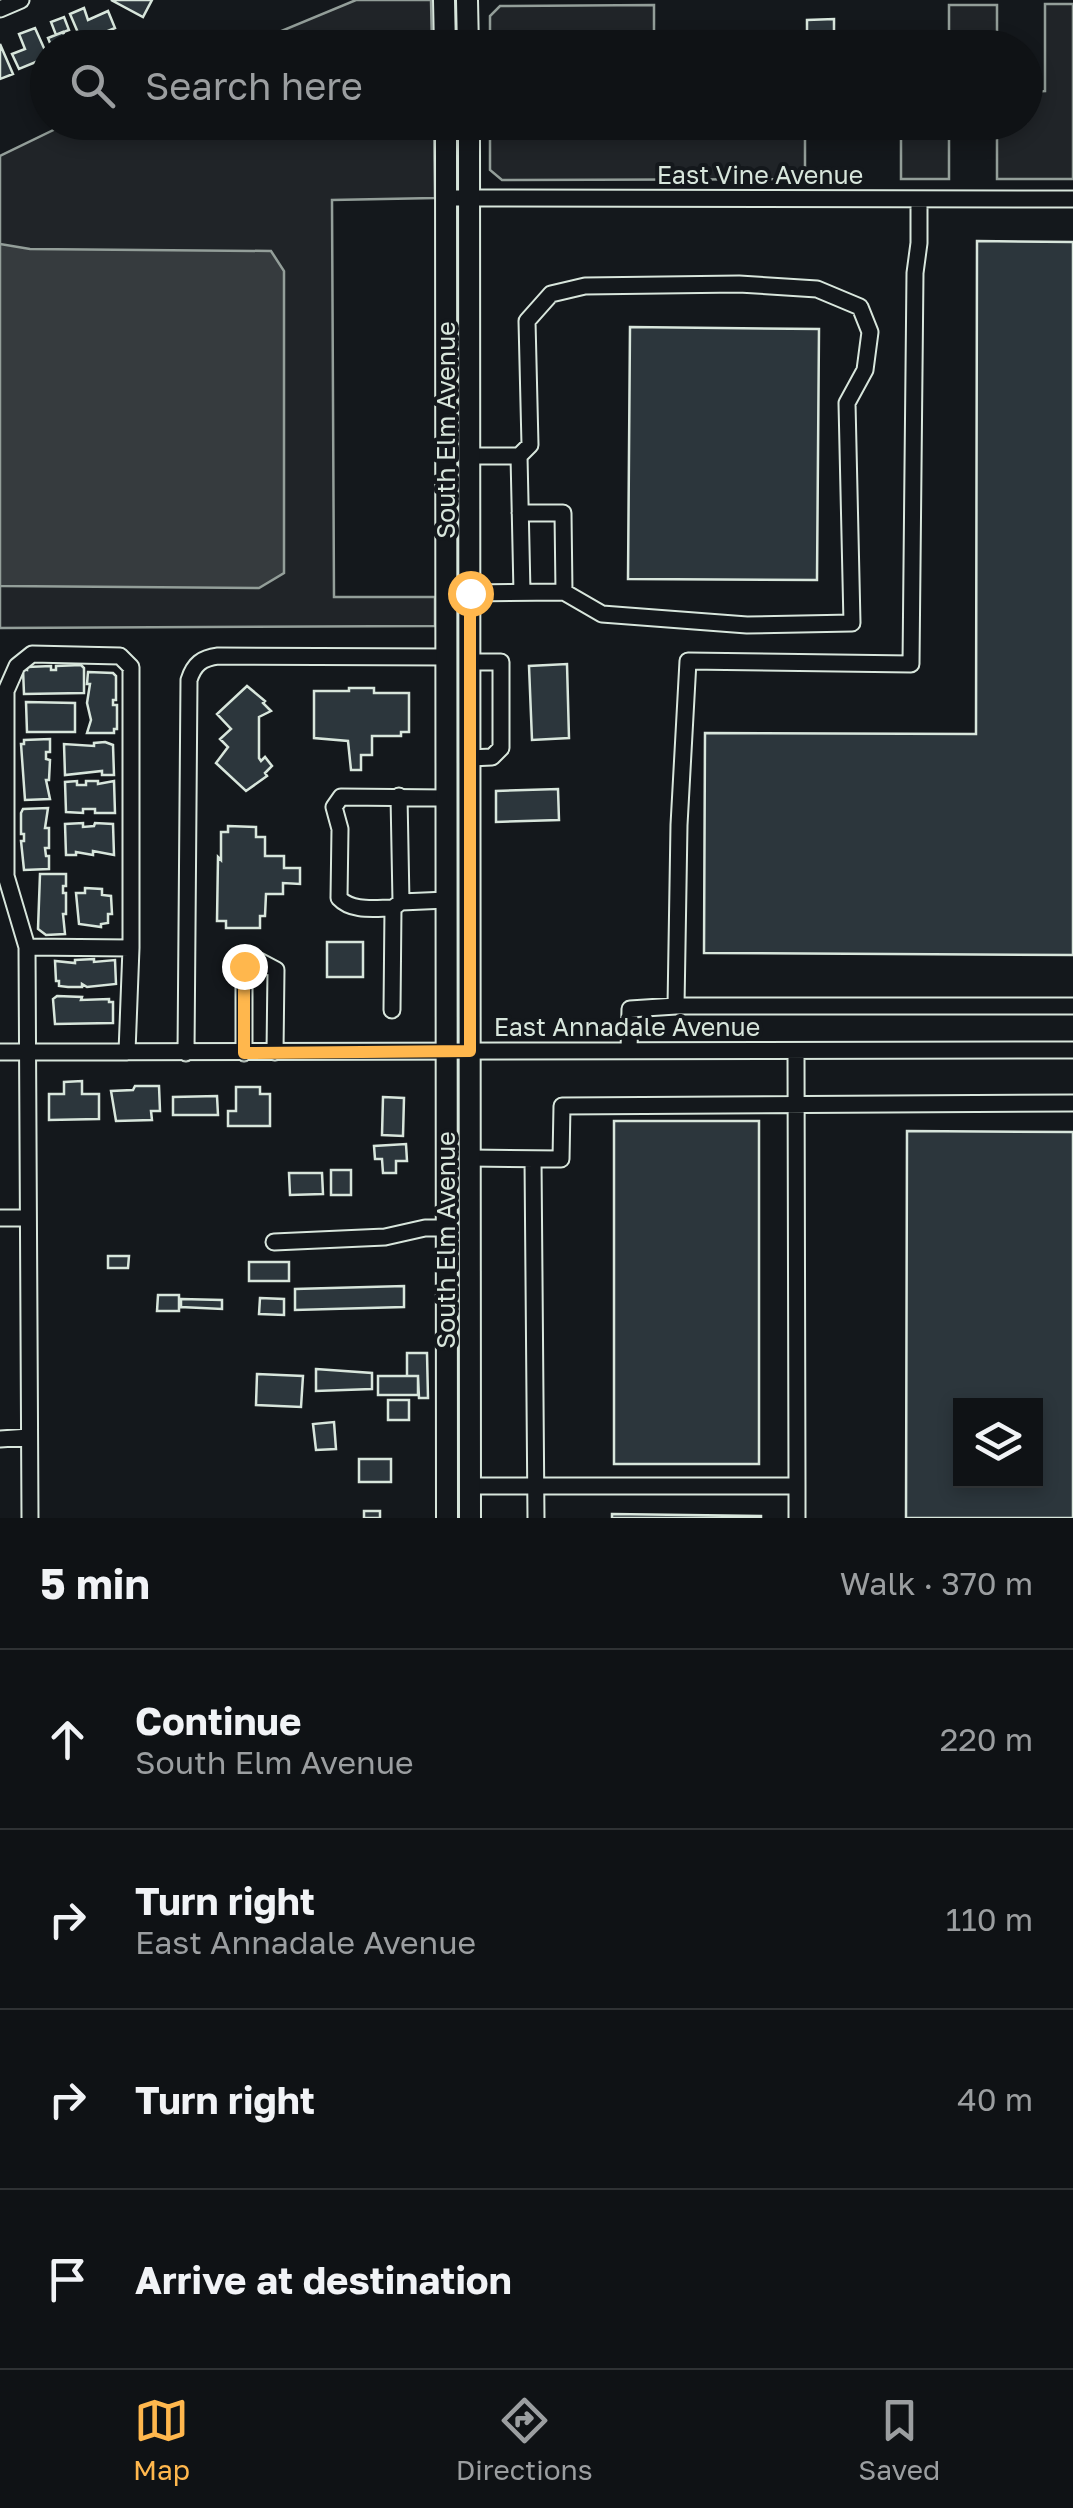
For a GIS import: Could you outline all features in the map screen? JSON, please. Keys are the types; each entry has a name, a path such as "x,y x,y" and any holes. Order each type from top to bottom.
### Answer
{"main road":[{"path":"444,0 445,30"},
{"path":"467,0 468,30"},
{"name":"South Elm Avenue","path":"446,140 447,1518"},
{"name":"South Elm Avenue","path":"469,140 470,1518"}],"street":[{"path":"0,9 21,0"},
{"name":"East Vine Avenue","path":"448,198 1073,199"},
{"path":"676,1006 688,661 911,664 919,199"},
{"path":"470,456 519,456 530,446 527,321 551,294 585,286 739,284 817,289 860,307 870,332 865,370 847,403 852,624 747,625 602,614 564,592 470,593"},
{"path":"519,456 522,592"},
{"path":"520,513 563,513 564,592"},
{"path":"30,1518 27,947 5,867 6,690 22,659 32,654 120,656 131,668 127,1052"},
{"path":"186,1053 189,680 197,663 218,656 447,657"},
{"path":"470,662 501,662 501,748 492,757 470,758"},
{"path":"392,1010 399,796"},
{"path":"448,798 341,797 334,807 340,829 339,898 349,906 448,900"},
{"path":"27,947 131,948"},
{"path":"244,1053 244,966 259,961 276,970 274,1052"},
{"path":"629,1051 630,1010 676,1006 1073,1006"},
{"name":"East Annadale Avenue","path":"0,1052 1073,1050"},
{"path":"796,1052 797,1518"},
{"path":"470,1158 560,1158 562,1106 1073,1103"},
{"path":"533,1158 536,1518"},
{"path":"0,1218 27,1218"},
{"path":"274,1242 385,1237 426,1228 447,1228"},
{"path":"0,1439 29,1437"},
{"path":"470,1486 797,1486"}],"shaded area":[{"path":"356,0 431,0 432,30 284,30"},
{"path":"1045,4 1073,4 1073,179 997,179 997,140 1043,140"},
{"path":"654,5 654,30 490,30 490,16 500,6"},
{"path":"949,5 997,5 997,30 949,30"},
{"path":"33,140 434,140 435,198 332,200 334,597 435,597 435,626 0,628 0,156"},
{"path":"490,140 805,140 805,179 502,180 490,170"},
{"path":"901,140 949,140 949,179 901,179"},
{"path":"0,244 30,249 271,251 284,271 284,573 259,588 0,586"}],"building":[{"path":"111,0 152,0 143,17"},
{"path":"84,8 88,20 108,11 115,28 77,30 70,14"},
{"path":"64,17 69,30 54,30 51,22"},
{"path":"834,19 834,30 807,30 807,20"},
{"path":"35,28 36,30 30,30 30,64 19,69 12,54 25,49 19,34"},
{"path":"0,44 13,74 0,79"},
{"path":"977,241 1073,242 1073,955 704,953 705,733 976,734"},
{"path":"630,327 819,329 817,580 628,579"},
{"path":"567,664 569,738 532,740 529,666"},
{"path":"81,665 84,693 24,694 23,669 51,666 51,670 56,670 56,666"},
{"path":"88,672 116,676 114,733 87,733 91,720"},
{"path":"247,686 271,711 259,717 259,758 261,761 265,757 272,766 265,773 267,776 246,791 216,763 228,747 220,739 231,729 217,714"},
{"path":"349,688 409,693 409,732 401,732 401,736 372,736 372,755 361,755 361,770 351,770 348,741 314,738 314,691"},
{"path":"26,702 75,703 75,732 27,732"},
{"path":"50,739 46,780 50,799 25,800 21,744 24,740"},
{"path":"105,742 113,745 114,775 102,775 102,771 65,775 64,744 94,746"},
{"path":"77,781 77,785 86,785 86,781 114,781 115,813 95,813 95,809 66,812 65,782"},
{"path":"558,789 559,820 496,822 496,791"},
{"path":"48,808 45,828 49,828 49,848 45,848 49,869 24,870 21,813 23,809"},
{"path":"83,823 83,827 113,824 114,855 93,851 93,855 66,855 65,824"},
{"path":"228,826 256,827 256,837 265,837 265,856 284,856 284,868 300,868 300,884 283,883 283,894 266,894 260,928 226,928 226,921 217,921 218,857 221,860 221,832 228,832"},
{"path":"40,874 66,874 65,934 46,935 38,929"},
{"path":"85,888 102,889 102,895 111,896 112,914 108,914 108,923 101,927 79,924 76,893 85,893"},
{"path":"327,942 363,942 363,977 327,977"},
{"path":"115,960 116,984 59,986 55,961 75,963"},
{"path":"53,999 109,999 113,1002 113,1023 55,1024"},
{"path":"82,1081 82,1094 99,1094 99,1119 49,1120 49,1094 64,1094 64,1082"},
{"path":"135,1086 159,1086 160,1111 151,1111 152,1120 116,1121 111,1091 133,1090"},
{"path":"236,1087 260,1087 260,1094 270,1094 270,1126 228,1126 228,1111 236,1111"},
{"path":"217,1096 218,1115 173,1115 173,1097"},
{"path":"383,1097 404,1098 403,1136 382,1135"},
{"path":"614,1121 759,1121 759,1464 614,1464"},
{"path":"907,1131 1073,1132 1073,1518 906,1518"},
{"path":"406,1144 407,1161 396,1161 396,1173 383,1173 382,1159 375,1159 374,1146"},
{"path":"331,1170 351,1170 351,1195 331,1195"},
{"path":"289,1173 322,1173 323,1194 290,1195"},
{"path":"108,1256 129,1256 128,1268 108,1268"},
{"path":"249,1262 289,1262 289,1281 249,1281"},
{"path":"404,1286 404,1307 295,1310 295,1289"},
{"path":"158,1295 179,1295 179,1311 157,1311"},
{"path":"260,1298 284,1299 284,1315 259,1314"},
{"path":"181,1299 222,1300 222,1309 181,1307"},
{"path":"407,1353 427,1353 428,1398 419,1398 418,1376 407,1376"},
{"path":"316,1369 372,1373 372,1389 316,1391"},
{"path":"257,1374 303,1376 301,1407 256,1405"},
{"path":"378,1376 418,1376 418,1395 378,1395"},
{"path":"388,1400 409,1400 409,1420 388,1420"},
{"path":"334,1422 336,1449 316,1450 313,1424"},
{"path":"359,1459 391,1459 391,1482 359,1482"},
{"path":"364,1511 380,1511 380,1518 364,1518"},
{"path":"612,1514 761,1516 761,1518 612,1518"}],"route":[{"path":"244,966 244,1053 470,1051 470,593"}]}
